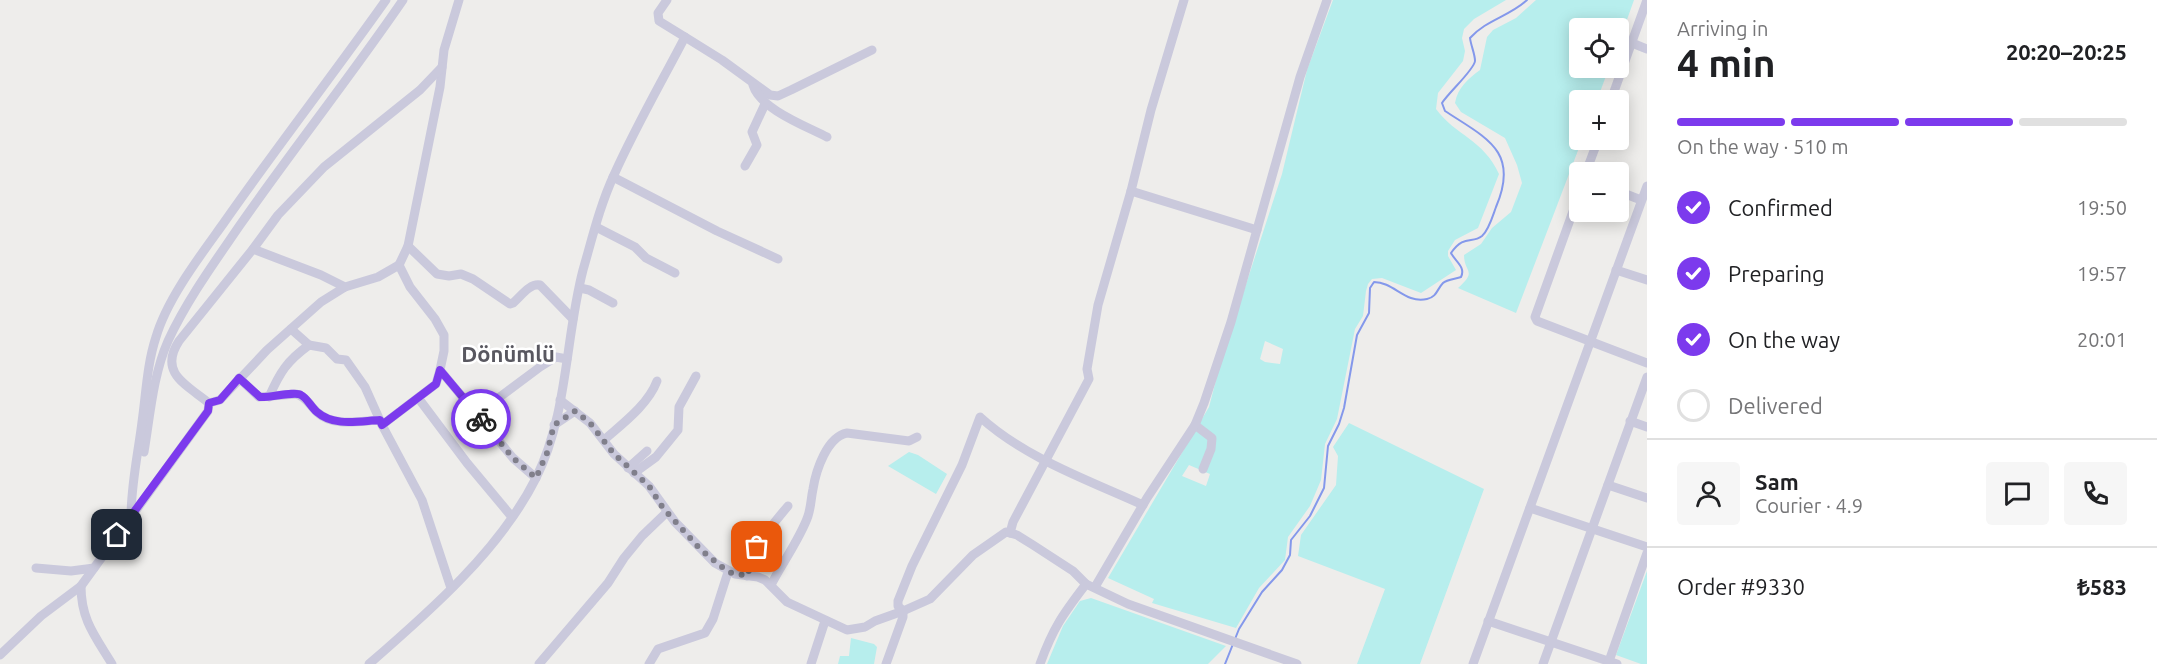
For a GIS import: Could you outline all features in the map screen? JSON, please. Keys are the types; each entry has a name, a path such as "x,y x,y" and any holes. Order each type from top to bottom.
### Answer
{"street":[{"path":"130,517 149,372 156,336 169,308 199,258 261,169 338,68 386,0"},
{"path":"139,505 137,489 159,366 184,310 278,171 404,0"},
{"path":"209,403 220,400 267,350 321,302 345,287 378,277 399,265 408,246 444,50 459,0"},
{"path":"667,0 658,13 659,21 722,60 770,95 778,96 872,50"},
{"path":"1010,533 1013,522 1089,378 1087,369 1098,305 1131,191 1151,110 1184,0"},
{"path":"1040,664 1050,635 1061,616 1091,586 1195,425 1231,322 1300,77 1327,0"},
{"path":"1615,90 1647,0"},
{"path":"369,664 435,606 493,542 512,517 536,478 547,453 560,400 579,288 596,227 613,177 685,37"},
{"path":"1632,43 1647,49"},
{"path":"209,403 175,376 171,366 173,350 278,215 324,167 420,90 442,67"},
{"path":"752,83 755,92 765,104 827,137"},
{"path":"745,166 757,145 752,132 765,104"},
{"path":"613,177 717,231 778,259"},
{"path":"1131,191 1257,230"},
{"path":"1473,664 1645,192 1629,191"},
{"path":"1569,222 1535,317 1537,321 1647,363"},
{"path":"596,227 634,247 646,258 675,273"},
{"path":"408,246 437,274 467,276 492,290 510,304 531,286 540,285 573,319"},
{"path":"253,249 321,275 345,287"},
{"path":"239,378 260,397 269,398 296,393 302,395 318,413 328,420 340,422 381,423 419,399 436,384 444,351 444,335 435,319 410,287 399,265"},
{"path":"1616,270 1647,280"},
{"path":"579,288 590,290 613,303"},
{"path":"291,329 309,345 326,348 337,359 346,360 365,387 381,423 422,500 451,588"},
{"path":"269,398 282,369 309,345"},
{"path":"477,414 556,357 567,359"},
{"path":"440,370 513,458 536,478"},
{"path":"631,470 656,456 678,430 679,406 696,376"},
{"path":"1543,664 1647,377"},
{"path":"604,440 636,410 655,387 657,381"},
{"path":"419,399 467,463 512,517"},
{"path":"560,400 590,423 653,492 667,512 700,549 728,572 758,577 771,585 787,602 847,630 854,630 930,599 973,555 1006,532 1017,535 1073,571 1091,586 1128,604 1297,664"},
{"path":"0,655 41,616 81,586 208,411 209,403"},
{"path":"554,425 575,411"},
{"path":"903,611 898,606 898,601 912,566 962,465 980,417 995,430 1046,461 1143,505"},
{"path":"1630,421 1647,427"},
{"path":"1195,425 1212,438 1213,443 1203,469"},
{"path":"771,585 808,517 813,486 822,460 834,440 847,433 909,441 917,437"},
{"path":"631,470 648,451"},
{"path":"1608,485 1647,498"},
{"path":"747,576 757,547 769,527 788,506"},
{"path":"1530,507 1647,547"},
{"path":"539,664 608,583 642,536 667,512"},
{"path":"1488,621 1611,663 1647,553"},
{"path":"36,568 71,571 94,568"},
{"path":"649,664 658,648 705,633 713,619 728,572"},
{"path":"81,586 81,604 89,626 112,664"},
{"path":"68,595 81,604"},
{"path":"886,664 901,624 903,611"},
{"path":"811,664 825,621"}],"shaded area":[{"path":"1333,0 1506,0 1474,19 1464,29 1463,61 1438,93 1436,109 1452,126 1485,153 1499,174 1478,228 1455,240 1448,251 1448,256 1456,270 1421,293 1382,278 1372,279 1368,284 1363,316 1355,329 1337,419 1325,444 1321,480 1310,506 1288,537 1285,560 1259,588 1236,628 1152,603 1154,599 1108,578 1209,407 1221,361 1282,174 1307,70","holes":["1265,341 1283,349 1280,364 1260,359","1189,465 1210,474 1206,486 1182,476"]},
{"path":"1536,0 1634,0 1628,18 1569,18 1569,78 1605,78 1601,90 1569,90 1569,150 1578,150 1574,162 1569,162 1569,174 1516,313 1458,288 1469,274 1464,255 1481,244 1492,228 1511,212 1522,183 1505,138 1461,112 1455,103 1461,88 1480,70 1487,37 1493,30 1516,18"},
{"path":"1349,423 1484,489 1420,664 1357,664 1385,589 1298,556 1301,535 1336,485 1338,456 1333,447"},
{"path":"909,452 918,455 947,474 936,494 888,466"},
{"path":"1647,571 1647,664 1641,664 1616,655"},
{"path":"1091,598 1226,646 1208,664 1047,664 1063,626 1080,601"},
{"path":"851,638 874,644 877,647 874,664 838,664 840,656 849,656"}],"waterway":[{"path":"1235,639 1262,592 1282,570 1290,555 1291,540 1310,516 1324,488 1328,446 1344,408 1357,335 1369,313 1370,288 1374,282 1381,283 1412,298 1419,300 1430,298 1445,282 1461,277 1461,267 1451,253 1460,243 1482,236 1489,226 1502,188 1504,172 1501,159 1495,148 1485,138 1445,111 1442,103 1474,65 1475,58 1470,38 1483,27 1527,0"},
{"path":"1225,664 1233,644"}],"way so far":[{"path":"481,419 513,458 536,478 547,453 554,425 575,411 590,423 614,454 649,486 675,522 715,563 728,572 747,576 757,547"}],"district":[{"name":"Dönümlü","path":"508,353"}],"route":[{"path":"117,535 208,411 209,403 220,400 239,378 260,397 269,398 296,393 302,395 310,406 328,420 340,422 380,420 382,425 436,384 440,370 481,419"}]}
